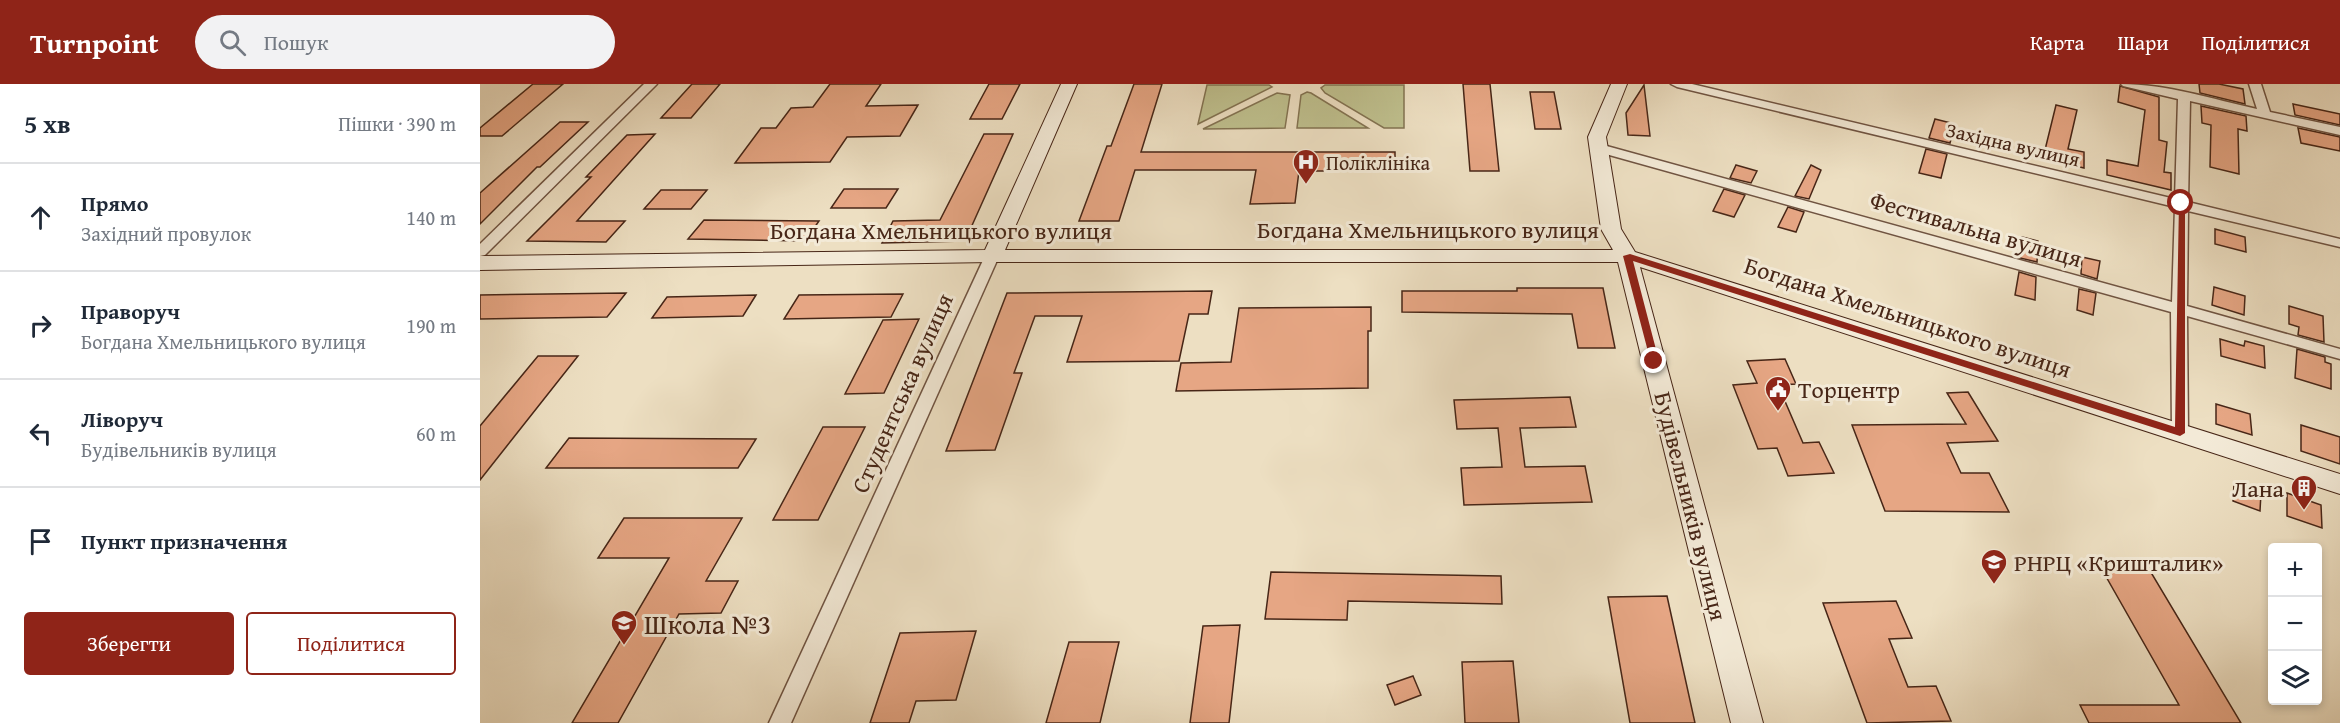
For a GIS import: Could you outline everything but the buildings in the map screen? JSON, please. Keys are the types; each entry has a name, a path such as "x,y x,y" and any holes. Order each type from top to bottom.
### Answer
{"street":[{"path":"480,252 651,84"},
{"name":"Студентська вулиця","path":"780,723 1069,84"},
{"name":"Будівельників вулиця","path":"1620,84 1597,137 1611,229 1628,256 1748,723"},
{"name":"Західна вулиця","path":"1677,84 2181,203 2340,243"},
{"path":"2127,84 2340,130"},
{"path":"2255,84 2264,113"},
{"path":"2180,433 2184,95"},
{"name":"Фестивальна вулиця","path":"1599,148 2340,354"},
{"name":"Богдана Хмельницького вулиця","path":"480,263 992,256 1628,256 2340,483"}],"green space":[{"path":"1207,85 1269,85 1272,87 1198,124"},
{"path":"1325,85 1404,85 1404,128 1384,128 1325,93 1321,88"},
{"path":"1307,92 1368,128 1297,128 1301,95"},
{"path":"1277,93 1290,95 1285,128 1203,129"}],"place":[{"name":"Поліклініка","path":"1306,185"},
{"name":"Торцентр","path":"1778,412"},
{"name":"Лана","path":"2304,511"},
{"name":"РНРЦ «Кришталик»","path":"1994,585"},
{"name":"Школа №3","path":"624,646"}],"route":[{"path":"1654,361 1628,256 2180,433 2181,203"}]}
